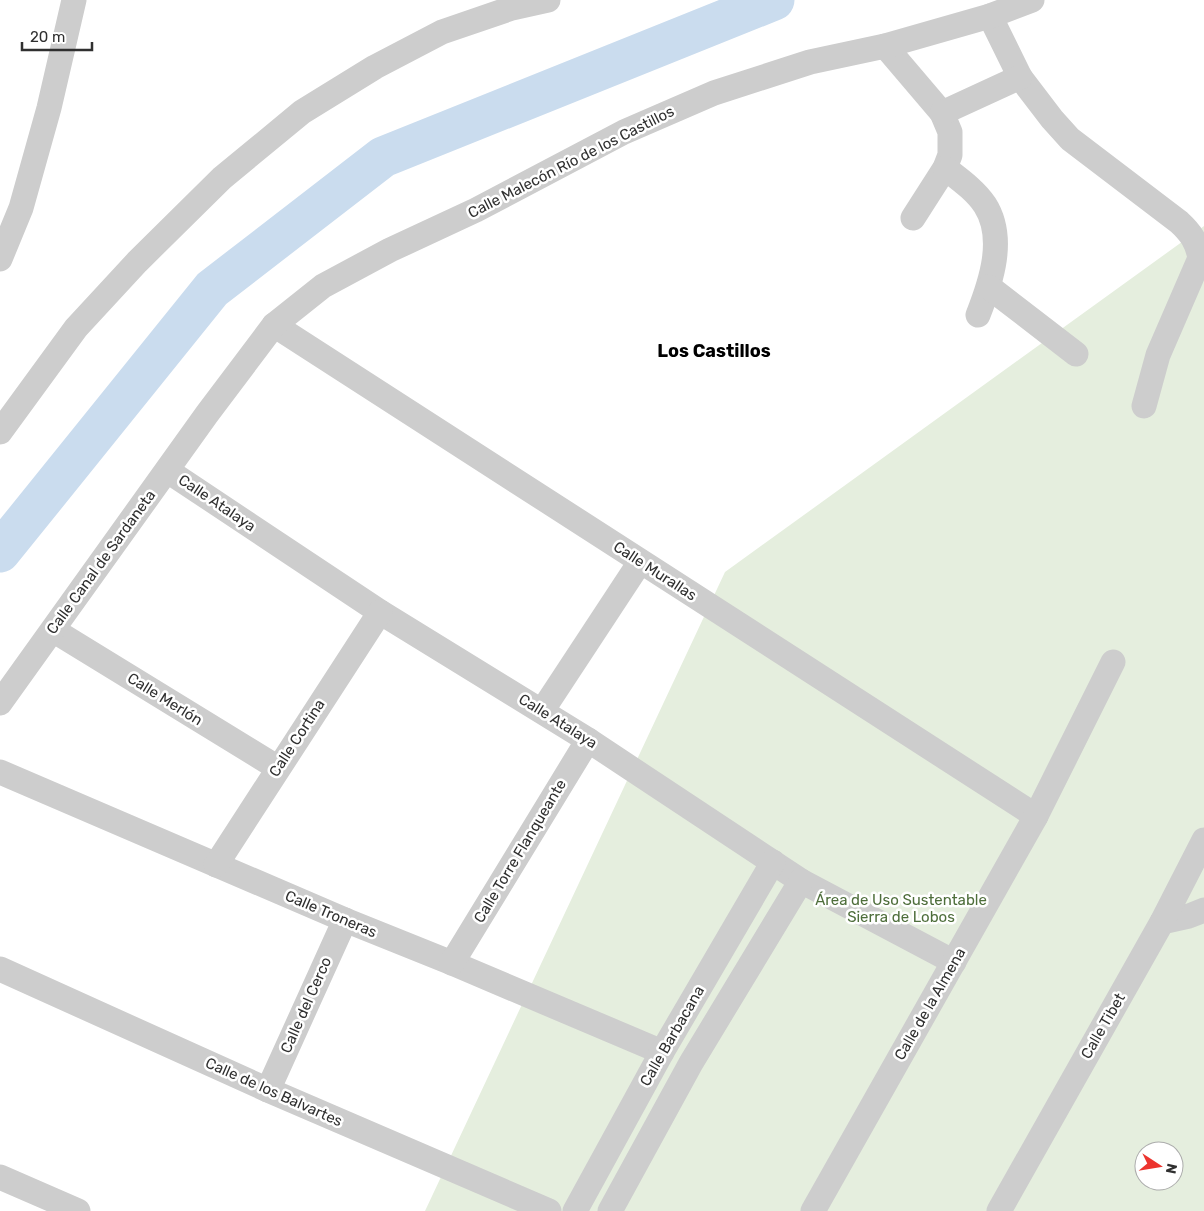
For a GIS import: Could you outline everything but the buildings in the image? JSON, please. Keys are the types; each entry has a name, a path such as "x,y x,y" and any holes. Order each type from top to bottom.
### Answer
{"street":[{"path":"0,259 24,199 49,108 74,0"},
{"path":"0,432 76,328 137,262 222,178 302,112 376,67 442,32 512,8 548,0"},
{"name":"Calle Malecón Río de los Castillos","path":"274,326 323,286 348,272 476,210 624,132 714,93 810,62 884,46 990,16 1032,0"},
{"path":"990,16 1020,77 1052,120 1070,139 1179,222 1197,243 1200,258 1161,348 1144,406"},
{"path":"884,46 942,114 950,132 950,156 945,168 913,218"},
{"path":"942,114 1020,77"},
{"path":"945,168 970,188 984,204 991,216 995,233 994,258 989,286 978,314"},
{"path":"989,286 1076,354"},
{"name":"Calle Canal de Sardaneta","path":"0,703 207,414 274,326"},
{"name":"Calle Murallas","path":"274,326 1036,816"},
{"name":"Calle Atalaya","path":"168,470 380,612 588,740 801,881 954,962"},
{"path":"542,711 640,562"},
{"name":"Calle Cortina","path":"216,865 380,612"},
{"name":"Calle Merlón","path":"53,630 278,768"},
{"name":"Calle de la Almena","path":"813,1211 1036,816 1113,662"},
{"name":"Calle Torre Flanqueante","path":"452,963 588,740"},
{"name":"Calle Troneras","path":"0,772 345,920 662,1052"},
{"name":"Calle Tibet","path":"999,1211 1162,922 1204,840"},
{"name":"Calle Barbacana","path":"575,1211 662,1052 773,862"},
{"name":"Calle Barbacana","path":"610,1211 691,1063 801,881"},
{"path":"1162,922 1189,916 1204,910"},
{"name":"Calle del Cerco","path":"268,1090 345,920"},
{"name":"Calle de los Balvartes","path":"0,969 268,1090 549,1211"},
{"path":"0,1176 78,1211"}],"green space":[{"name":"Área de Uso Sustentable Sierra de Lobos","path":"1204,226 1204,1211 425,1211 725,572"}],"waterway":[{"path":"0,552 212,289 383,157 774,0"}],"district":[{"name":"Los Castillos","path":"714,351"}]}
